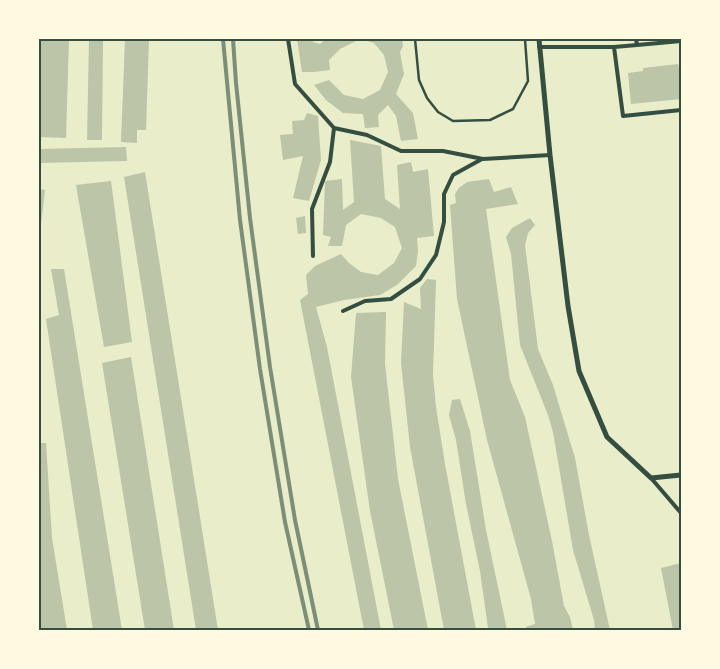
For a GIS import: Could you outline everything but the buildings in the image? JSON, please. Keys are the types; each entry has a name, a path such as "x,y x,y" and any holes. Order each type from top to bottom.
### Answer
{"street":[{"path":"539,39 550,155 568,306 579,371 607,436 651,478 681,475"}],"lane":[{"path":"288,39 295,84 334,128 367,134 401,151 443,151 483,159 550,155"},
{"path":"636,39 637,45"},
{"path":"540,47 614,47 681,41"},
{"path":"614,47 623,116 681,110"},
{"path":"313,256 312,209 330,162 334,128"},
{"path":"343,311 365,301 391,298 420,279 436,255 444,222 444,194 453,175 483,159"},
{"path":"651,478 681,513"}],"path":[{"path":"415,39 419,80 427,98 438,112 453,121 490,120 513,110 528,81 525,39"}],"railway":[{"path":"223,39 240,220 260,369 285,522 309,630"},
{"path":"233,39 250,218 270,367 295,520 318,630"}]}
